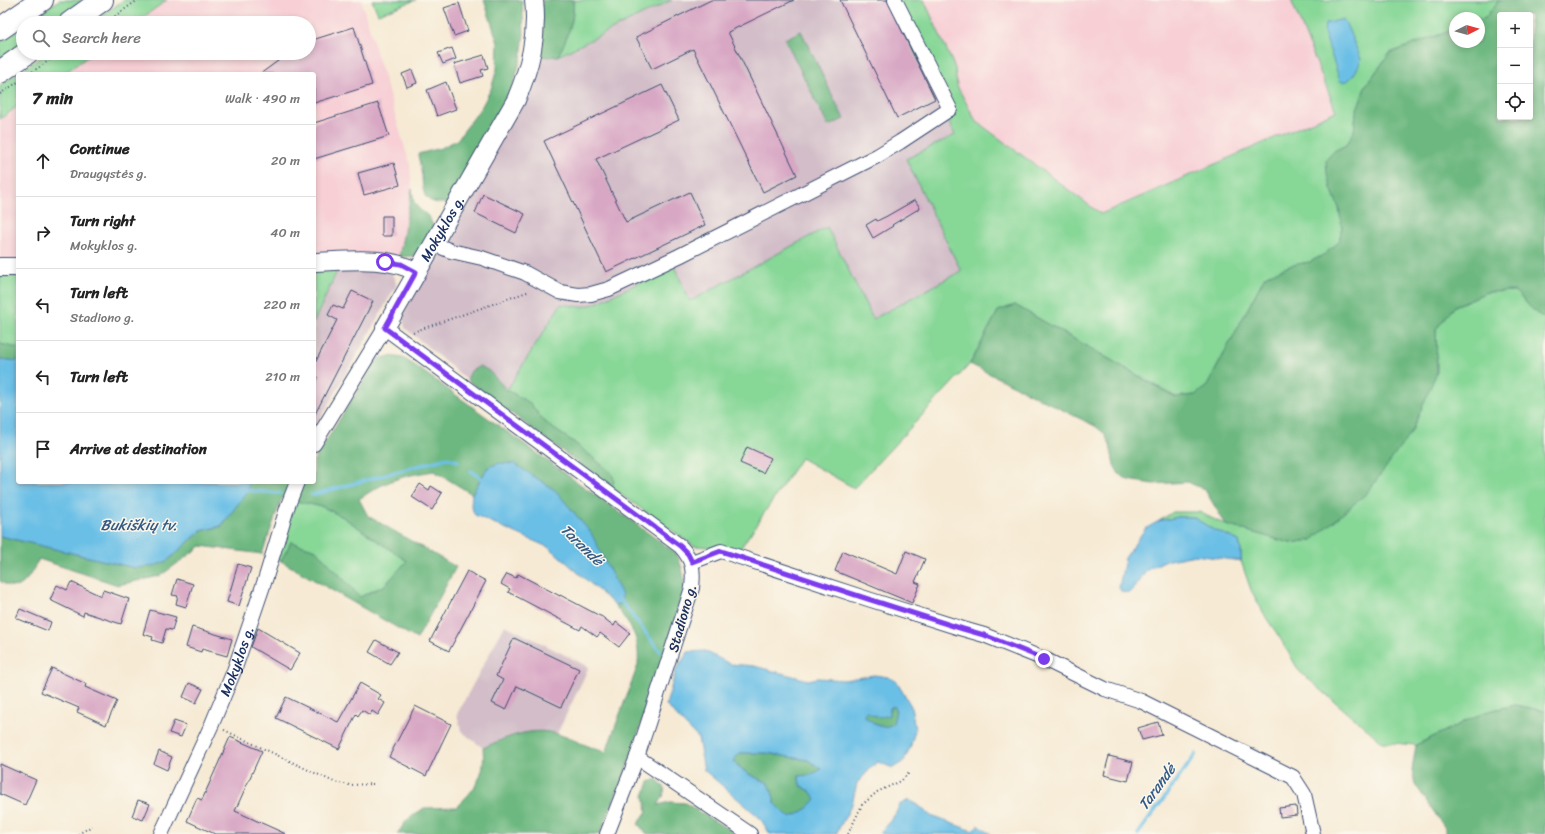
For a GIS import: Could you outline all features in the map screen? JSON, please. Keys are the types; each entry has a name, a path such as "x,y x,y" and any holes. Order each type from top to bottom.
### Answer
{"highway":[{"path":"19,16 42,0"},
{"path":"80,16 102,0"},
{"path":"0,29 16,18"},
{"path":"0,72 17,60"}],"street":[{"name":"Mokyklos g.","path":"316,441 392,333 416,272 434,244 506,118 524,82 535,37 536,17 534,0"},
{"path":"434,244 451,251 482,258 519,271 560,292 578,295 591,294 608,289 679,256 882,153 950,109 895,0"},
{"path":"316,262 385,262 401,264 416,272"},
{"path":"0,267 16,267"},
{"path":"392,333 680,546 688,554 692,562 721,551 875,602 984,635 1044,659 1106,689 1141,701 1293,777 1304,794 1313,834"},
{"name":"Mokyklos g.","path":"161,834 212,724 234,670 296,484"},
{"name":"Stadiono g.","path":"607,834 637,757 692,588 694,575 692,562"},
{"path":"637,757 750,834"}],"path":[{"path":"115,16 138,0"},
{"path":"33,72 50,60"},
{"path":"0,94 16,83"},
{"path":"392,333 546,285"},
{"path":"212,724 334,782 374,784"},
{"path":"848,834 862,805 877,792 901,781 910,772"},
{"path":"78,834 92,826"}],"shaded area":[{"path":"167,0 361,0 410,165 412,189 399,257 316,257 316,72 66,72 83,60 316,60 316,16 145,16"},
{"path":"672,0 890,0 956,135 907,159 961,271 872,320 827,227 690,301 674,266 594,304 581,307 561,304 507,390 489,371 480,366 471,371 467,380 405,328 402,313 539,55 558,56"},
{"path":"924,0 1291,0 1336,111 1101,214 976,121 957,86 955,68"},
{"path":"16,107 16,260 0,260 0,119"},
{"path":"338,269 379,269 391,273 395,278 396,286 316,426 316,318"},
{"path":"505,625 589,667 557,734 553,733 505,738 483,748 461,731 457,714"}],"green space":[{"path":"59,0 82,0 60,16 37,16"},
{"path":"124,0 167,0 145,16 101,16"},
{"path":"372,0 416,0 378,14"},
{"path":"484,0 522,0 524,34 521,58 513,86 501,111 448,203 434,202 427,198 423,189 418,154 441,148 457,140 481,108 491,89 497,69 498,43"},
{"path":"542,0 573,0 572,22 558,56 548,57 539,55"},
{"path":"573,0 672,0 558,56 572,22"},
{"path":"890,0 924,0 955,68 957,86 976,121 1101,214 1336,111 1291,0 1499,0 1485,18 1485,12 1449,12 1449,31 1390,53 1366,85 1356,112 1354,132 1346,145 1334,151 1331,188 1339,208 1342,227 1339,242 1325,254 1310,262 1292,265 1265,276 1207,386 1195,395 1176,397 1015,305 998,311 970,364 854,488 801,458 740,549 694,546 612,488 575,443 551,427 541,418 530,403 507,390 561,304 581,307 594,304 674,266 690,301 827,227 873,319 961,271 906,159 955,135"},
{"path":"1499,0 1545,0 1545,318 1536,313 1515,291 1487,292 1455,306 1436,329 1437,372 1412,431 1368,492 1312,540 1290,543 1226,525 1205,490 1188,482 1153,484 1128,480 1119,474 1114,465 1110,445 1104,433 1095,426 970,364 998,311 1015,305 1175,397 1195,395 1207,386 1265,276 1292,265 1310,262 1325,254 1339,242 1342,227 1339,208 1327,174 1326,160 1334,151 1346,145 1354,132 1356,112 1366,85 1390,53 1449,31 1449,48 1485,48 1485,18"},
{"path":"16,31 16,47 0,58 0,42"},
{"path":"801,31 844,119 828,126 785,39"},
{"path":"37,60 83,60 66,72 19,72"},
{"path":"16,74 16,107 0,119 0,85"},
{"path":"412,189 414,202 419,209 428,216 433,228 422,251 414,256 399,257"},
{"path":"338,269 316,318 316,270"},
{"path":"0,276 16,276 16,348 0,344"},
{"path":"1515,291 1536,313 1545,318 1545,711 1515,705 1485,712 1416,745 1382,742 1299,671 1251,590 1241,561 1239,541 1212,529 1193,517 1178,517 1159,521 1173,512 1199,512 1226,525 1290,543 1312,540 1437,372 1436,329 1455,306 1487,292"},
{"path":"0,344 16,348 16,361 0,359"},
{"path":"390,356 403,358 414,365 676,553 684,578 684,594 625,773 600,834 397,834 407,820 424,808 456,807 469,794 478,781 483,766 483,748 500,741 518,734 536,731 561,735 606,752 638,665 638,646 636,639 630,626 615,605 622,603 488,467 472,494 434,471 403,477 386,483 359,499 368,516 456,567 417,639 281,561 291,542 316,550 360,597 385,585 407,561 343,517 323,507 282,498 262,554 201,546 160,576 118,585 39,559 28,578 19,586 14,587 0,581 0,536 135,568 167,561 201,531 222,526 247,491 249,484 316,484 316,457 378,359"},
{"path":"480,366 489,371 507,390 530,403 541,418 551,427 575,443 612,473 614,480 612,488 467,380 471,371"},
{"path":"295,501 323,507 343,517 407,561 385,585 360,597 316,550 291,542 281,561 276,559"},
{"path":"1515,705 1545,711 1545,834 1445,834 1445,828 1415,784 1412,771 1416,745 1485,712"},
{"path":"894,706 896,712 894,722 888,726 884,727 877,725 864,716 866,710 890,708"},
{"path":"740,753 766,753 808,760 821,769 811,775 799,776 800,785 810,791 816,799 804,811 789,817 775,803 767,782 748,774 733,760"},
{"path":"657,779 665,788 663,797 658,805 670,802 685,803 737,834 647,834 638,824 647,811 644,796 649,782"}],"water":[{"path":"1343,20 1346,24 1361,59 1354,75 1344,82 1340,81 1324,32 1325,24"},
{"name":"Bukiškių tv.","path":"0,359 16,361 16,484 249,484 248,491 221,526 201,531 167,561 154,566 135,568 0,536"},
{"path":"500,463 515,464 556,491 591,533 622,595 622,603 615,605 550,548 475,515 471,506 472,494 488,467"},
{"path":"1178,517 1193,517 1212,529 1239,541 1241,561 1195,555 1164,561 1147,570 1130,593 1122,592 1119,588 1125,558 1145,529 1159,521"},
{"path":"705,651 730,664 754,666 808,680 818,678 844,680 874,675 888,677 896,681 911,706 915,730 911,745 904,761 893,768 878,762 857,783 852,804 836,834 770,834 760,818 704,770 698,738 666,705 676,670 688,652","holes":["893,706 896,710 893,724 888,726 884,727 877,725 864,716 866,711 882,717 889,715 890,708","740,753 766,753 808,760 821,769 811,775 799,776 800,785 810,791 816,799 804,811 789,817 775,803 767,782 748,774 733,761"]},
{"path":"909,800 918,805 931,816 973,831 978,825 991,834 880,834 898,810 899,805"}],"building":[{"path":"711,0 794,0 728,32 797,175 763,192 693,49 652,69 636,37"},
{"path":"840,0 887,0 935,99 897,118"},
{"path":"459,3 468,31 454,36 444,8"},
{"path":"354,27 372,85 316,102 316,72 263,72 279,60 316,60 316,39"},
{"path":"452,48 456,59 443,64 438,53"},
{"path":"484,55 488,68 481,70 483,76 460,83 454,64"},
{"path":"412,70 417,83 407,87 402,74"},
{"path":"446,82 456,109 437,116 427,90"},
{"path":"662,85 679,120 596,159 626,222 690,192 705,225 606,272 544,141"},
{"path":"378,103 389,136 316,158 316,122"},
{"path":"394,163 400,185 364,195 358,173"},
{"path":"483,194 525,214 516,233 475,213"},
{"path":"915,200 920,208 873,238 866,225 876,219 877,221 887,216"},
{"path":"382,216 392,216 392,236 382,236"},
{"path":"352,291 373,301 316,412 316,381 318,377 316,376 316,361 337,320 328,315 333,305 343,309"},
{"path":"747,447 771,458 763,473 740,463"},
{"path":"420,484 429,490 431,486 442,493 432,510 412,497"},
{"path":"843,551 897,574 906,551 925,559 915,582 920,584 912,603 835,571"},
{"path":"238,564 251,568 239,606 227,602"},
{"path":"467,571 486,581 449,651 430,641"},
{"path":"507,574 516,578 518,574 601,616 614,626 616,622 630,633 619,647 600,633 597,637 582,626 580,630 508,592 510,589 501,584"},
{"path":"177,579 193,584 186,607 176,604 178,596 172,595"},
{"path":"71,582 101,596 103,590 129,599 121,624 84,612 83,616 50,600 57,585 67,590"},
{"path":"20,609 51,622 48,631 16,618"},
{"path":"150,610 176,617 172,630 166,629 162,643 152,640 153,637 143,634"},
{"path":"192,627 232,639 227,656 202,649 201,652 186,647"},
{"path":"258,628 300,653 290,670 251,647"},
{"path":"514,638 579,669 561,707 517,686 506,710 492,703 503,680 496,676"},
{"path":"376,640 398,652 390,664 369,652"},
{"path":"52,668 86,684 85,687 117,701 106,725 77,712 79,708 41,692"},
{"path":"189,683 203,689 196,703 183,697"},
{"path":"360,683 381,695 378,699 385,703 378,715 372,711 370,715 362,710 358,716 356,714 339,749 276,718 286,697 338,722"},
{"path":"415,706 451,724 426,776 389,757"},
{"path":"174,721 186,725 181,737 169,733"},
{"path":"1158,722 1162,735 1142,740 1138,728"},
{"path":"230,737 262,751 235,811 286,834 215,834 187,821 197,798 202,800"},
{"path":"159,751 172,757 167,770 154,764"},
{"path":"1109,756 1133,762 1128,781 1104,775"},
{"path":"0,764 36,780 25,805 0,794"},
{"path":"138,800 150,804 143,820 132,816"},
{"path":"1296,806 1297,815 1280,817 1279,808"}],"waterway":[{"name":"Tarandė","path":"312,495 447,458 458,461"},
{"name":"Tarandė","path":"471,471 485,481"},
{"name":"Tarandė","path":"243,490 280,493"},
{"name":"Tarandė","path":"620,600 660,651"},
{"name":"Tarandė","path":"1138,834 1196,754"}],"route":[{"path":"385,262 401,264 416,272 385,328 680,546 688,554 692,562 721,551 984,635 1044,659"}]}
